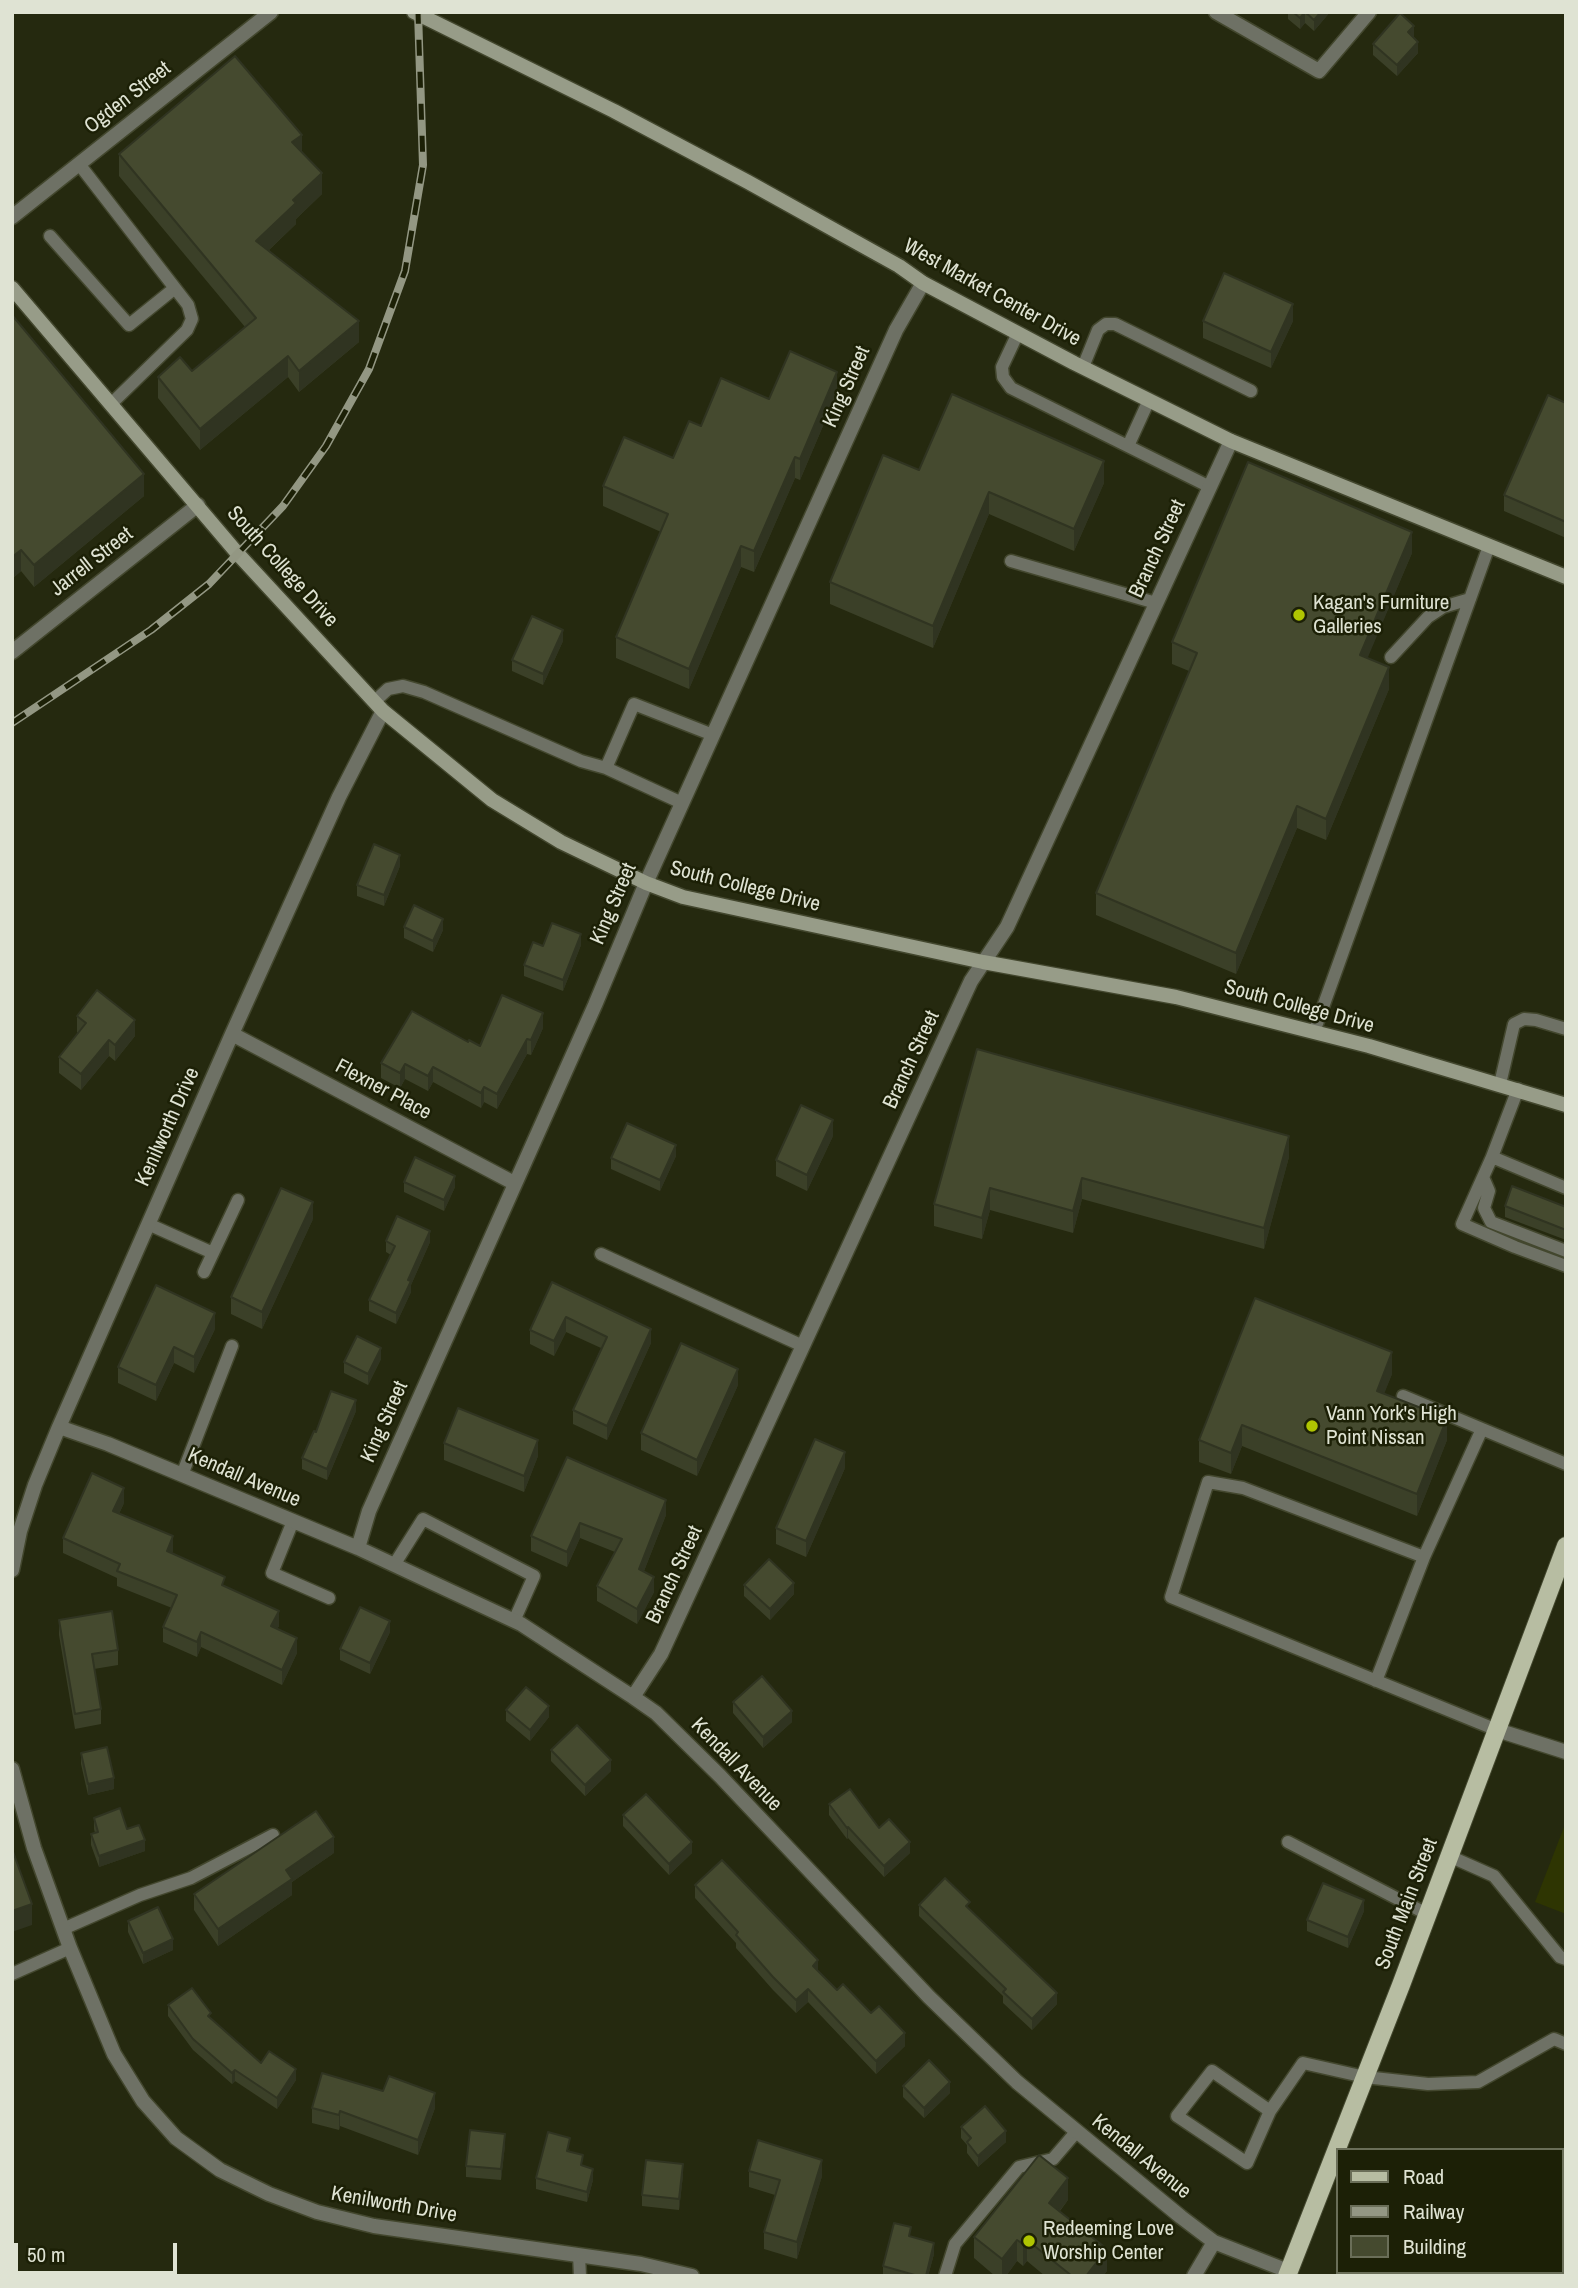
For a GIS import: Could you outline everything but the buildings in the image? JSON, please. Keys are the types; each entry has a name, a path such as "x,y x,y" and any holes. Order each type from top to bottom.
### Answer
{"main road":[{"name":"West Market Center Drive","path":"414,12 687,149 899,266 923,283 1083,368 1231,441 1566,577"},
{"name":"South College Drive","path":"12,288 238,554 379,706 492,800 561,842 646,883 683,897 983,962 1176,997 1314,1032 1566,1105"},
{"name":"South Main Street","path":"1337,2148 1566,1546"},
{"name":"South Main Street","path":"1287,2273 1336,2150"}],"street":[{"name":"Ogden Street","path":"12,217 271,12"},
{"path":"1216,12 1319,71 1369,12"},
{"name":"King Street","path":"358,1548 369,1511 646,883 896,330 923,283"},
{"name":"Branch Street","path":"633,1697 661,1654 971,981 1007,927 1231,441"},
{"name":"Jarrell Street","path":"12,652 198,505"},
{"name":"Kenilworth Drive","path":"12,1570 24,1520 59,1427 379,706"},
{"name":"Flexner Place","path":"232,1034 514,1183"},
{"name":"Kendall Avenue","path":"59,1427 108,1444 358,1548 514,1621 633,1697 656,1713 720,1776 929,1997 1017,2082 1214,2242 1287,2273"},
{"path":"1497,1730 1566,1752"},
{"name":"Kenilworth Drive","path":"12,1769 34,1848 69,1948 114,2054 143,2101 176,2138 220,2170 269,2194 317,2212 374,2226 641,2264 692,2276"},
{"path":"1194,2276 1214,2242"}],"lane":[{"path":"79,164 188,305 192,319 187,330 111,404"},
{"path":"50,236 129,325 175,288"},
{"path":"1083,368 1098,330 1106,324 1115,324 1251,391"},
{"path":"1018,333 1002,367 1003,377 1011,388 1210,487"},
{"path":"1128,446 1149,400"},
{"path":"1314,1032 1489,546"},
{"path":"1011,561 1156,603"},
{"path":"1391,657 1427,617 1443,607 1470,600"},
{"path":"379,706 388,689 403,686 414,689 581,761 606,768 682,803"},
{"path":"606,768 634,704 713,735"},
{"path":"1500,1084 1514,1024 1524,1019 1566,1028"},
{"path":"1518,1089 1462,1224 1566,1266"},
{"path":"1492,1157 1566,1188"},
{"path":"1483,1177 1489,1191 1484,1208 1490,1222 1566,1251"},
{"path":"204,1272 238,1200"},
{"path":"148,1224 213,1253"},
{"path":"601,1254 803,1346"},
{"path":"181,1475 232,1346"},
{"path":"1403,1396 1566,1464"},
{"path":"1376,1682 1424,1558 1482,1429"},
{"path":"1424,1558 1243,1488 1208,1482 1171,1597 1497,1730"},
{"path":"394,1565 423,1519 534,1576 514,1621"},
{"path":"293,1521 272,1573 329,1598"},
{"path":"63,1930 140,1895 191,1878 273,1836"},
{"path":"1288,1842 1427,1914"},
{"path":"1449,1856 1494,1876 1560,1957 1566,1959"},
{"path":"12,1974 69,1948"},
{"path":"1270,2111 1212,2071 1177,2116 1247,2163 1270,2111 1303,2063 1365,2077 1428,2084 1478,2082 1553,2039 1566,2043"},
{"path":"945,2276 955,2244 1019,2167 1053,2159 1077,2131"},
{"path":"579,2255 580,2276"}],"green space":[{"path":"1566,1822 1566,1914 1535,1902"}],"railway":[{"path":"12,723 151,630 209,584 283,506 326,446 369,369 405,271 423,165 418,12"}],"place":[{"name":"Kagan's Furniture Galleries","path":"1299,615"},
{"name":"Vann York's High Point Nissan","path":"1312,1426"},
{"name":"Redeeming Love Worship Center","path":"1029,2241"}]}
